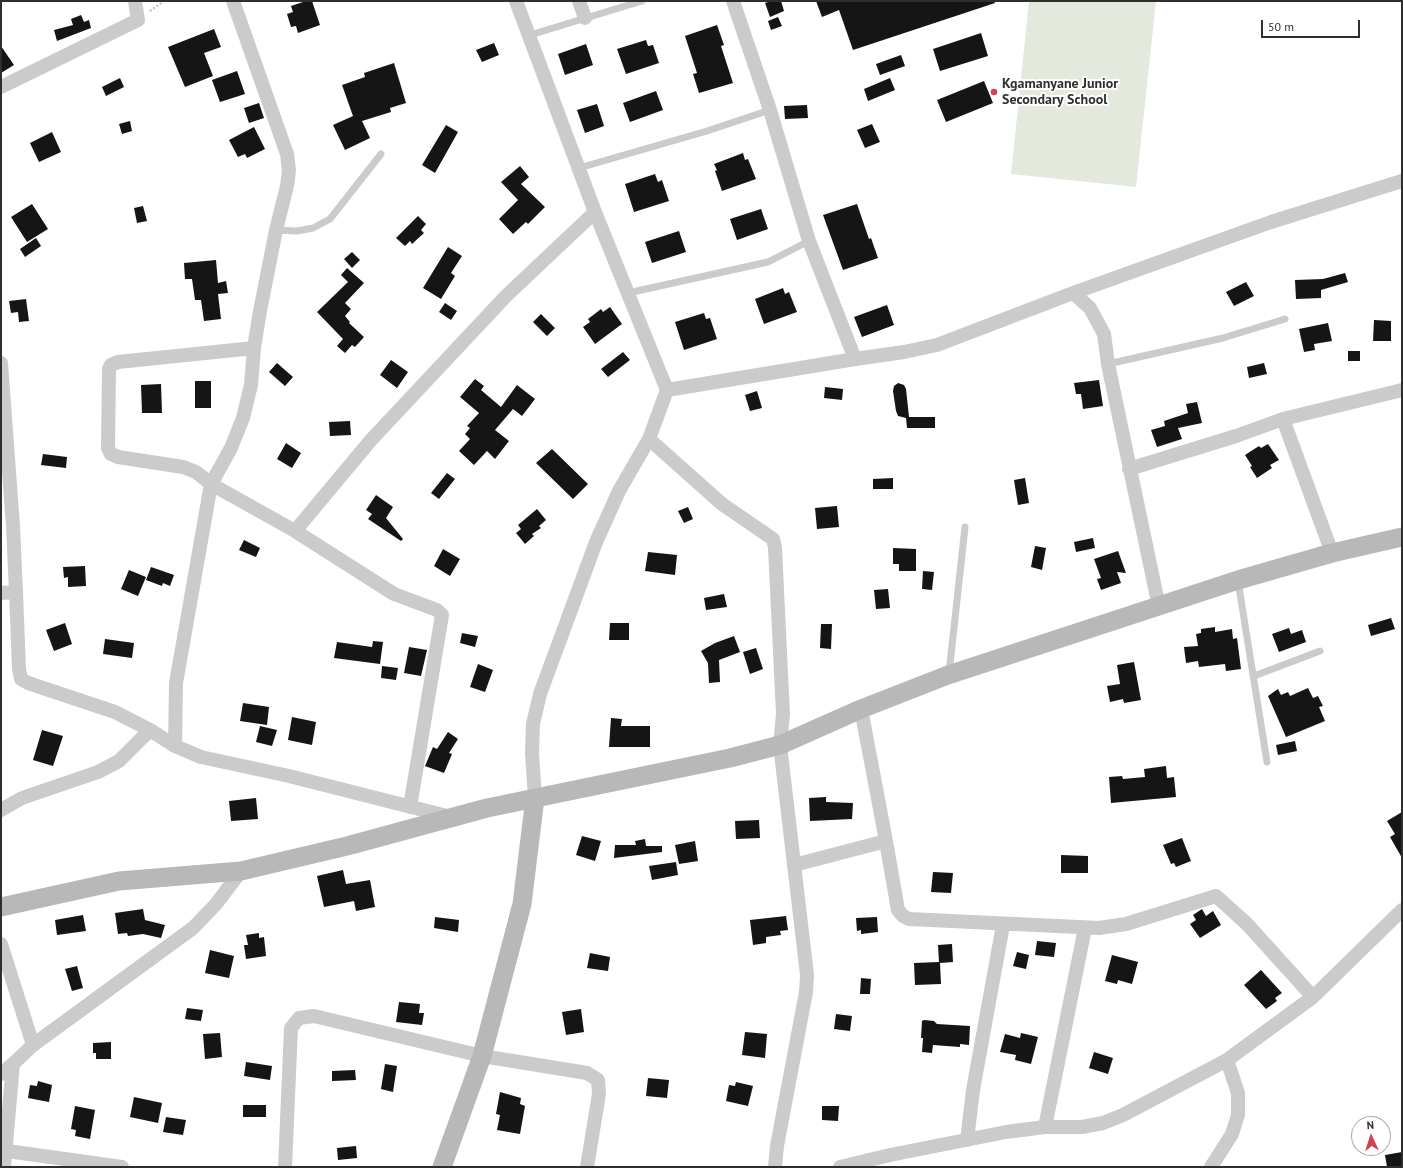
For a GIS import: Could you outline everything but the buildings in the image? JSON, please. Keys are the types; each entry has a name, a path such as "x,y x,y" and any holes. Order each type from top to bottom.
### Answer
{"street":[{"path":"1,87 138,20 135,1"},
{"path":"175,746 176,683 211,484 231,448 243,418 251,385 254,348 289,170 287,154 233,1"},
{"path":"442,1167 482,1056 522,904 535,798 532,753 533,724 540,694 596,542 619,491 649,439 667,390 596,212 516,1"},
{"path":"579,1 585,18"},
{"path":"733,1 770,110 809,241 855,359"},
{"path":"667,390 904,352 938,345 1073,293 1271,222 1402,181"},
{"path":"295,531 371,440 506,296 596,212"},
{"path":"1073,293 1090,308 1104,334 1108,364 1129,469 1159,607"},
{"path":"254,348 118,362 111,365 109,369 108,448 111,454 118,457 183,467 196,472 211,484 295,531 394,594 437,610 442,615 410,807"},
{"path":"1,363 14,526 19,668 21,678 28,683 115,712 150,730 175,746 201,756 289,776 452,818"},
{"path":"1129,469 1236,436 1283,419 1402,390"},
{"path":"1283,419 1332,553"},
{"path":"649,439 722,504 773,539 776,548 784,714 780,745 807,975 806,992 777,1146 775,1167"},
{"path":"1,907 119,881 241,871 293,859 487,808 730,758 780,745 861,709 948,675 1238,580 1332,553 1402,537"},
{"path":"1,593 16,592"},
{"path":"861,709 898,910 902,916 909,919 1003,925 1099,928 1126,924 1216,896 1247,924 1313,997"},
{"path":"1,810 22,798 98,772 119,761 150,730"},
{"path":"794,865 886,841"},
{"path":"1,1074 33,1046 193,928 216,904 241,871"},
{"path":"840,1167 1006,1132 1045,1127 1082,1126 1110,1120 1123,1115 1227,1060 1313,997 1402,910"},
{"path":"967,1140 973,1090 1003,925"},
{"path":"1045,1127 1085,928"},
{"path":"1,944 33,1046"},
{"path":"285,1167 291,1028 299,1018 314,1016 482,1056 587,1072 598,1080 598,1094 587,1167"},
{"path":"1211,1167 1232,1134 1238,1115 1238,1093 1227,1060"},
{"path":"4,1167 7,1151 13,1064"},
{"path":"7,1151 122,1167"}],"lane":[{"path":"530,35 642,1"},
{"path":"579,168 708,131 770,110"},
{"path":"276,230 297,231 314,228 330,218 381,154"},
{"path":"628,293 768,262 809,241"},
{"path":"1108,364 1223,338 1286,319"},
{"path":"948,675 964,527"},
{"path":"1238,580 1267,762"},
{"path":"1254,676 1320,651"}],"shaded area":[{"path":"1029,1 1156,1 1136,187 1011,174"}],"place":[{"name":"Kgamanyane Junior Secondary School","path":"994,92"}]}
